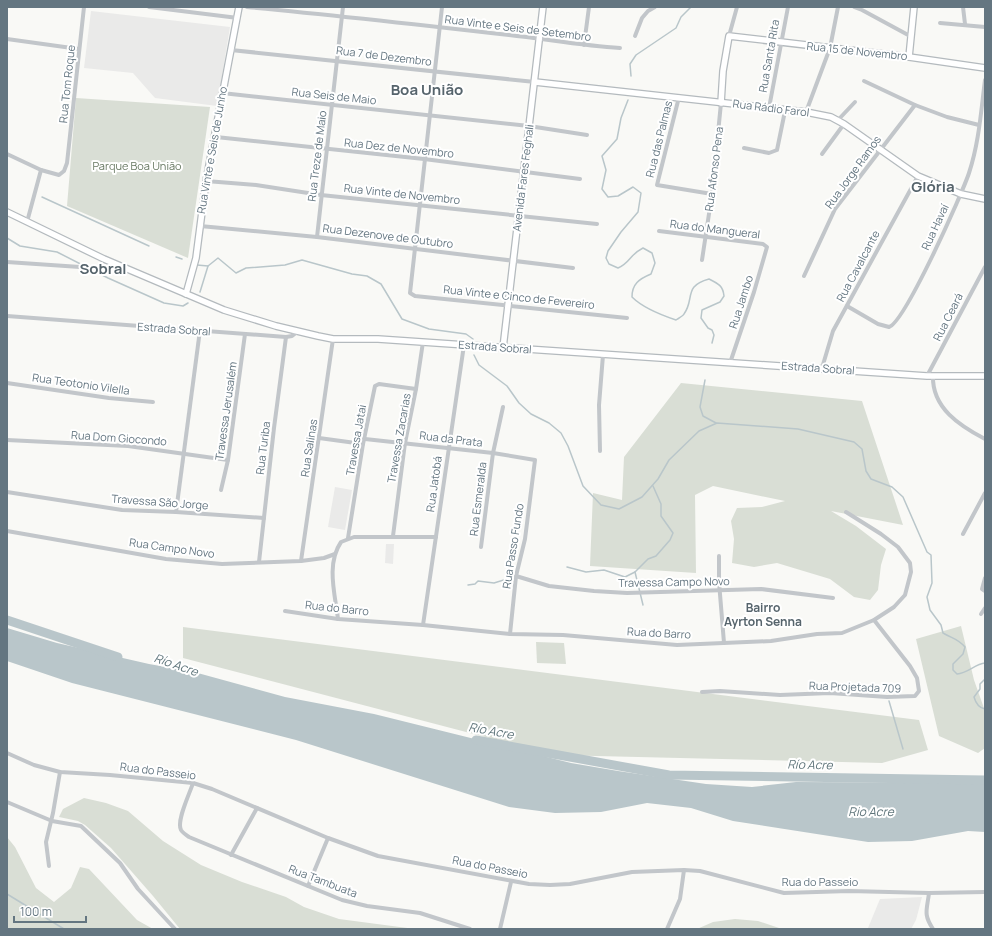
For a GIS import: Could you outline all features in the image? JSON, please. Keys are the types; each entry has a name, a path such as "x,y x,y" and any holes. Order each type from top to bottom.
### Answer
{"street":[{"name":"Rua Tom Roque","path":"41,170 59,175 64,171 67,163 84,7"},
{"path":"149,7 238,18"},
{"name":"Rua Vinte e Seis de Junho","path":"186,294 196,258 206,181 216,137 222,93 239,7"},
{"name":"Rua Vinte e Seis de Setembro","path":"247,7 342,15 540,38 584,45 620,48"},
{"name":"Rua Treze de Maio","path":"317,237 343,7"},
{"path":"416,249 424,159 442,7"},
{"name":"Avenida Fares Feghali","path":"503,348 543,7"},
{"path":"584,45 589,7"},
{"path":"635,36 642,18 648,10 655,7"},
{"name":"Rua Afonso Pena","path":"702,260 712,194 723,72 729,36 737,7"},
{"name":"Rua Santa Rita","path":"769,108 788,7"},
{"path":"806,112 830,48 838,7"},
{"path":"854,7 863,8 910,36"},
{"path":"909,57 914,7"},
{"path":"963,7 964,24"},
{"path":"940,23 985,27"},
{"name":"Rua 15 de Novembro","path":"729,36 909,57 985,68"},
{"path":"7,39 79,49"},
{"name":"Rua 7 de Dezembro","path":"231,50 338,60 535,82"},
{"path":"864,80 915,105 947,117 979,125"},
{"name":"Rua Havaí","path":"847,306 878,324 892,326 908,303 941,238 961,194 971,167 979,125 985,80"},
{"name":"Rua Rádio Farol","path":"535,82 679,97 786,111 806,112 838,120 918,176 961,194 985,199"},
{"name":"Rua Seis de Maio","path":"222,93 529,126 587,134"},
{"name":"Rua das Palmas","path":"679,97 657,185 712,194"},
{"path":"838,120 855,102"},
{"name":"Rua Jorge Ramos","path":"804,276 835,209 915,105"},
{"path":"744,148 772,153 777,150 786,111"},
{"path":"822,154 844,124"},
{"name":"Rua Dez de Novembro","path":"216,137 424,159 580,179"},
{"path":"7,154 41,170 27,222"},
{"name":"Rua Cavalcante","path":"822,368 833,331 918,176"},
{"name":"Rua Vinte de Novembro","path":"206,181 256,185 321,195 597,224"},
{"path":"7,212 104,259 224,310 297,332"},
{"name":"Rua Dezenove de Outubro","path":"200,226 317,237 574,268"},
{"name":"Rua do Mangueral","path":"659,231 767,246"},
{"name":"Rua Jambo","path":"730,363 754,292 767,246"},
{"name":"Rua Vinte e Cinco de Fevereiro","path":"416,249 410,294 415,296 507,304 627,318"},
{"path":"7,262 80,267"},
{"name":"Rua Ceará","path":"930,376 985,267"},
{"name":"Estrada Sobral","path":"7,316 286,337 292,336 297,332 333,338 378,339 930,376 983,377"},
{"path":"176,512 200,330"},
{"name":"Travessa Jerusalém","path":"221,490 228,460 245,334"},
{"name":"Rua Turiba","path":"259,562 286,337"},
{"name":"Rua Salinas","path":"301,561 333,338"},
{"name":"Travessa Zacarias","path":"393,536 405,443 416,389 423,342"},
{"name":"Rua Jatobá","path":"423,625 464,345"},
{"path":"600,451 599,405 603,355"},
{"path":"983,377 985,371"},
{"path":"930,376 936,395 948,413 958,424 985,439"},
{"name":"Rua Teotonio Vilella","path":"7,383 109,398 153,402"},
{"name":"Travessa Jatai","path":"348,538 363,444 376,385 416,389"},
{"name":"Rua Esmeralda","path":"481,547 493,453 503,407"},
{"path":"319,438 363,444"},
{"name":"Rua da Prata","path":"365,439 493,453 535,460"},
{"name":"Rua Dom Giocondo","path":"7,440 99,444 184,452 228,460"},
{"name":"Rua Passo Fundo","path":"510,634 516,576 524,539 535,460"},
{"name":"Travessa São Jorge","path":"7,492 122,510 264,518"},
{"path":"963,534 985,494"},
{"name":"Rua do Barro","path":"285,611 338,619 423,625 510,634 563,635 677,645 771,641 817,634 842,633 888,613 901,601 910,578 910,563 898,547 846,512"},
{"name":"Rua Campo Novo","path":"7,531 187,562 222,564 301,561 324,558 336,552"},
{"path":"338,619 332,575 336,552 341,542 348,538 393,536 436,537"},
{"path":"719,556 719,591 724,643"},
{"name":"Travessa Campo Novo","path":"516,576 549,586 594,591 627,593 761,589 833,598"},
{"path":"985,578 982,586 985,591"},
{"path":"981,614 985,608"},
{"name":"Rua Projetada 709","path":"702,692 720,691 780,695 830,693 887,697 915,696 918,691 917,678 874,620"},
{"name":"Rua do Passeio","path":"7,753 34,765 60,772 193,783 212,789 328,838 378,856 471,872 511,882 550,885 570,884 632,872 684,870 700,871 784,893 849,891 929,893 985,892"},
{"path":"49,866 46,842 52,821 60,772"},
{"name":"Rua Tambuata","path":"193,783 182,814 180,826 182,833 188,837 354,903 420,913 470,929"},
{"path":"7,802 52,821 76,824 87,830 120,863 138,889 174,929"},
{"path":"231,855 257,808"},
{"path":"308,886 328,838"},
{"path":"667,929 680,898 684,870"},
{"path":"500,929 511,882"},
{"path":"929,893 926,913 927,920 933,929"}],"shaded area":[{"path":"91,11 230,27 217,106 155,98 133,73 84,68"},
{"path":"335,487 352,490 345,530 328,527"},
{"path":"386,544 394,544 393,564 385,563"},
{"path":"922,897 916,920 911,929 868,928 880,899"}],"green space":[{"name":"Parque Boa União","path":"76,98 210,107 188,258 67,206"},
{"path":"681,383 862,401 903,525 831,511 856,526 886,549 881,565 878,590 870,600 854,597 830,579 777,563 754,567 732,563 734,539 731,521 737,508 762,507 785,501 713,486 695,495 696,573 590,566 593,493 622,500 624,457"},
{"path":"961,626 974,680 985,711 985,748 978,753 939,736 916,639"},
{"path":"183,627 919,720 928,750 882,763 554,755 183,658"},
{"path":"536,642 564,643 566,664 537,663"},
{"path":"84,798 106,803 128,811 163,841 201,865 242,882 286,897 304,907 339,919 415,929 180,929 111,848 85,825 78,821 59,817 63,809"},
{"path":"7,837 15,847 36,888 54,902 71,888 80,867 89,869 137,920 153,929 7,929"},
{"path":"735,919 758,921 782,929 697,929 713,922"}],"water":[{"name":"Rio Acre","path":"7,628 57,643 149,664 194,672 285,697 374,714 571,763 618,771 706,784 752,787 796,782 985,783 985,832 968,831 912,841 868,842 733,821 691,808 647,803 601,812 555,813 509,807 296,740 72,683 7,661"}],"waterway":[{"path":"631,76 630,64 636,55 676,28 681,17 691,7"},
{"path":"628,100 621,118 617,139 602,156 606,170 602,189 608,197 618,196 633,187 641,193 638,212 621,232 608,251 606,258 609,264 618,268 643,248 652,253 655,263 651,274 637,282 633,289 632,297 647,308 676,320 683,315 696,285 709,279 718,284 723,290 724,296 720,302 702,310 701,318 708,328 712,330 714,335 712,343"},
{"path":"42,197 149,246"},
{"path":"7,238 20,246 57,252 108,278 164,303 183,306 188,303"},
{"path":"176,257 182,259"},
{"path":"200,292 208,266 218,258 236,273 246,268 285,265 302,260 352,274 367,276 381,284 402,319 429,329 466,334 473,339"},
{"path":"197,265 208,266"},
{"path":"474,355 479,365 507,386 519,403 531,414 549,423 561,433 568,446 583,486 601,505 619,509 642,497 658,479 669,460 699,431 717,423 798,429 854,442 862,449 866,471 871,479 892,487 903,497 927,552 931,555 932,583 927,597 930,610 941,625 943,633 957,640 965,647 963,654 953,664 953,670 957,674 985,663"},
{"path":"705,380 700,407 703,416 716,423"},
{"path":"567,567 586,572 604,570 625,577 635,572 648,559 656,556 670,540 673,533 661,516 661,504 653,486"},
{"path":"635,572 643,605"},
{"path":"468,585 475,584 478,581 494,583 513,577"},
{"name":"Río Acre","path":"7,620 118,657"},
{"path":"985,679 980,684 980,689 974,697 978,705 985,709"},
{"path":"889,701 903,749"},
{"name":"Río Acre","path":"476,740 669,775 985,780"},
{"path":"7,894 64,929"}],"district":[{"name":"Boa União","path":"427,90"},
{"name":"Glória","path":"933,187"},
{"name":"Sobral","path":"103,269"},
{"name":"Bairro Ayrton Senna","path":"763,615"}]}
